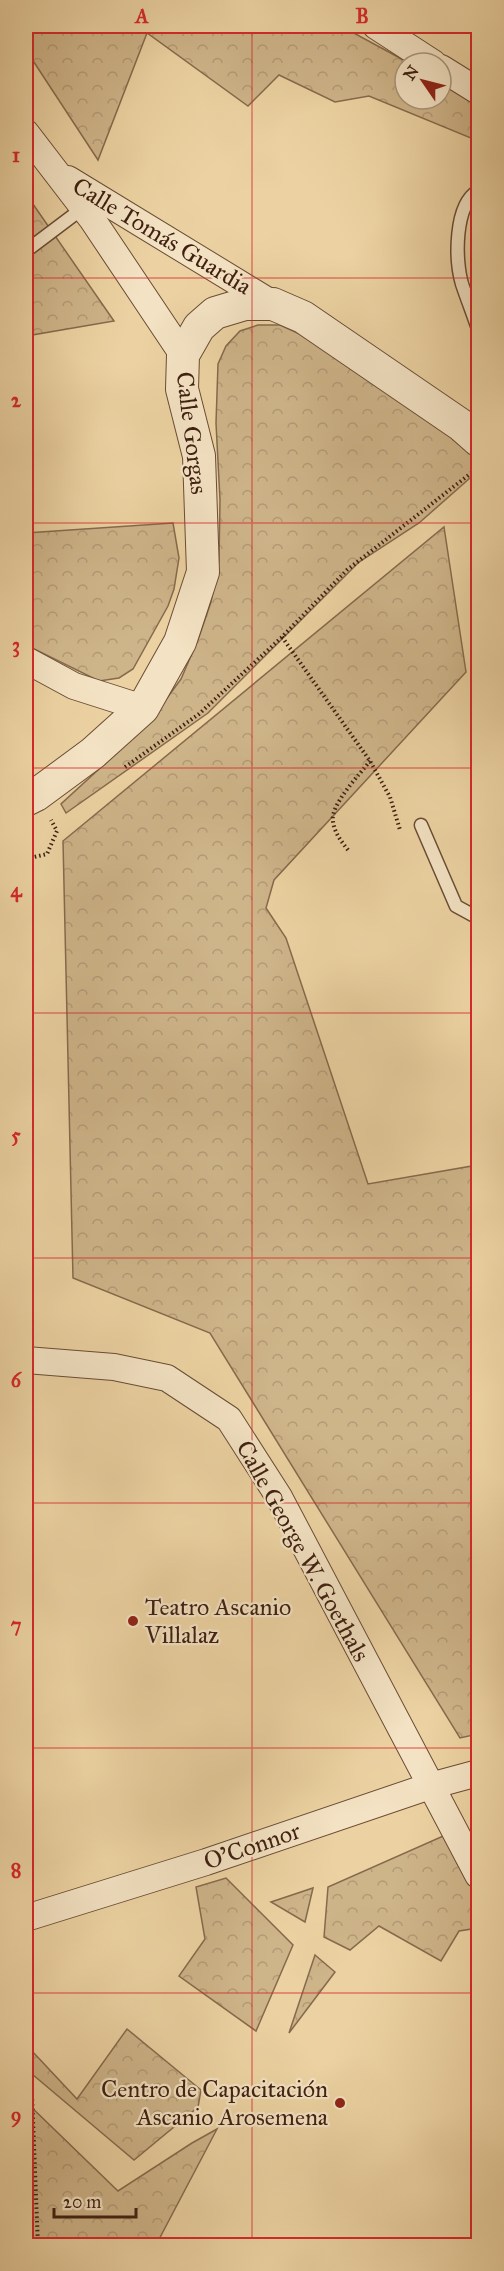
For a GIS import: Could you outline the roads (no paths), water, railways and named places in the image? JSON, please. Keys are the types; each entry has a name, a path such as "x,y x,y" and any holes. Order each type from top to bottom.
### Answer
{"street":[{"path":"376,26 415,51"},
{"path":"453,75 478,91"},
{"name":"Calle Tomás Guardia","path":"26,133 83,208 183,355"},
{"name":"Calle Tomás Guardia","path":"52,169 273,303"},
{"name":"Calle Gorgas","path":"26,800 93,753 143,708 180,642 203,572 200,456 182,388 183,355 199,327 215,314 245,304 273,303 303,317 461,425 478,440"},
{"path":"26,660 74,686 143,708"},
{"name":"Calle George W. Goethals","path":"26,1360 114,1367 167,1378 229,1419 279,1497 478,1875"},
{"name":"O'Connor","path":"26,1918 206,1862 430,1786 478,1773"}],"lane":[{"path":"478,191 471,195 462,210 458,256 462,282 478,329"},
{"path":"26,251 83,208"},
{"path":"421,825 456,906 478,918"}],"place":[{"name":"Teatro Ascanio Villalaz","path":"133,1621"},
{"name":"Centro de Capacitación Ascanio Arosemena","path":"340,2103"}]}
